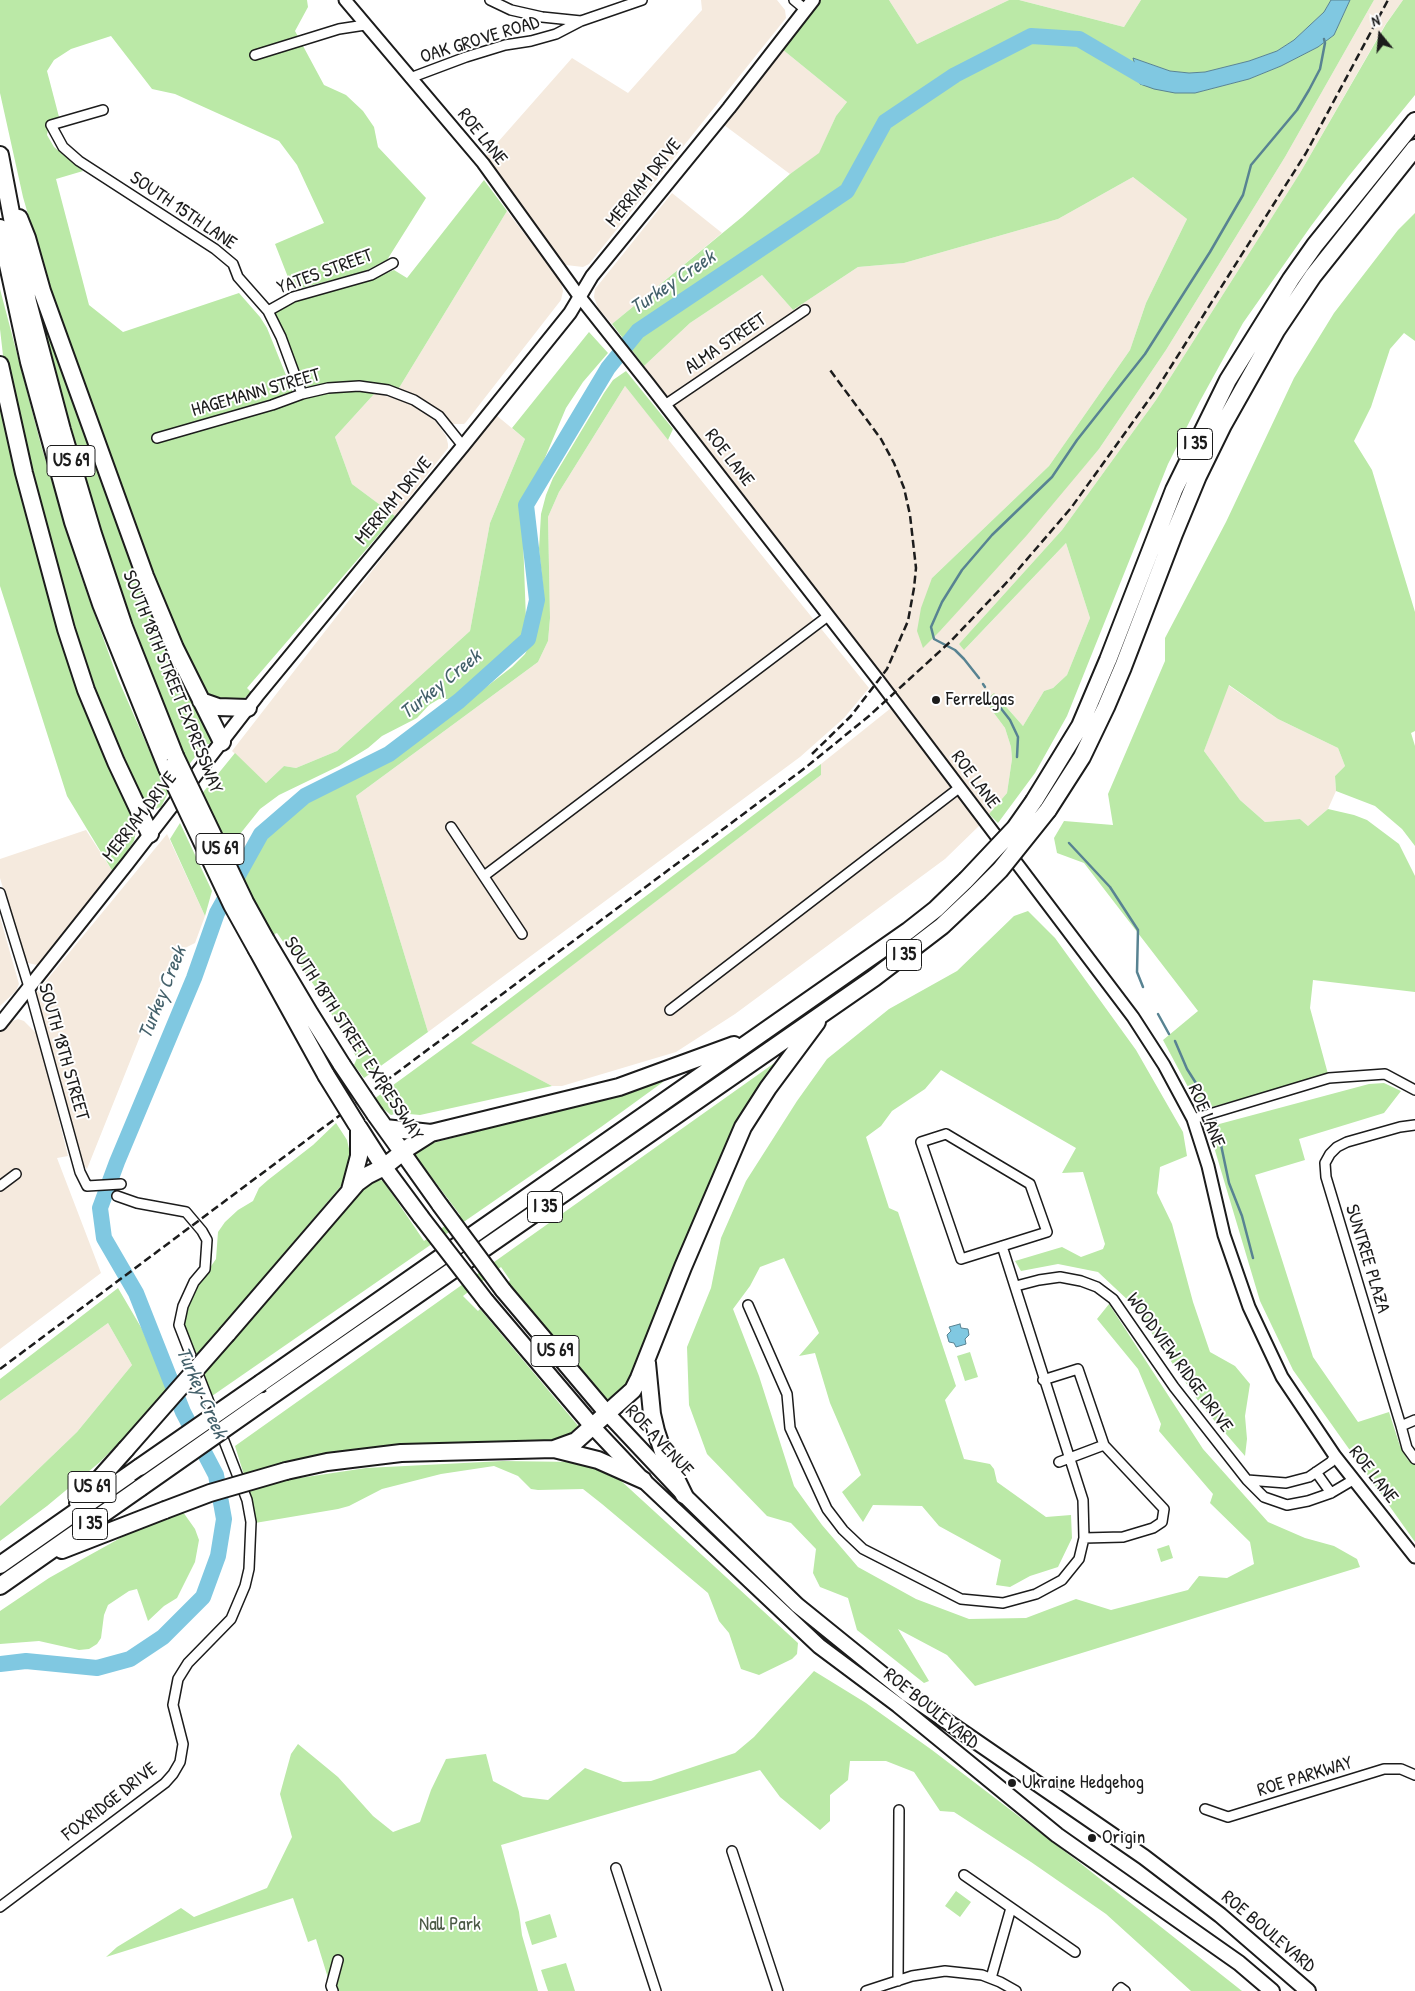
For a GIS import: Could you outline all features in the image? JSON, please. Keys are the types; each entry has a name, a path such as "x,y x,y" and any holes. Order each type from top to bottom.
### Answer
{"highway":[{"name":"I 35","path":"0,1565 908,932 936,909 966,880 1015,828 1034,801 1080,726 1108,660 1174,490 1228,380 1296,272 1415,121"},
{"name":"I 35","path":"0,1586 825,1012 942,926 1000,870 1048,810 1082,757 1106,707 1198,476 1232,409 1276,331 1313,276 1415,148"},
{"name":"SOUTH 18TH STREET EXPRESSWAY","path":"0,155 28,302 62,430 93,534 171,762"},
{"path":"6,186 28,238 42,291 145,576 175,648 222,742"},
{"name":"SOUTH 18TH STREET EXPRESSWAY","path":"0,228 29,362 73,522 100,604 171,762 245,902 262,945 326,1076 384,1167 486,1301 593,1426"},
{"path":"0,365 11,421 66,629 86,690 116,762 150,834"},
{"path":"202,701 218,707 248,708"},
{"name":"SOUTH 18TH STREET EXPRESSWAY","path":"262,945 310,1014 375,1114 440,1205 503,1290 606,1412"},
{"path":"606,1412 626,1398 633,1390 743,1126 768,1088 825,1012"},
{"path":"385,1128 431,1133 619,1087 757,1036"},
{"name":"US 69","path":"58,1525 227,1334 350,1190 359,1156 358,1127"},
{"path":"350,1190 361,1179 384,1167 431,1133"},
{"path":"646,1358 652,1414 656,1431 663,1452 684,1495"},
{"name":"US 69","path":"39,1559 210,1493 286,1471 337,1461 401,1453 554,1449 576,1440 606,1412"},
{"path":"554,1449 598,1460 643,1480"}],"main road":[{"name":"MERRIAM DRIVE","path":"0,1024 248,708 463,446 570,312 592,276 810,5"},
{"name":"ROE AVENUE","path":"606,1412 684,1495"},
{"name":"ROE BOULEVARD","path":"593,1426 643,1480 819,1646 898,1705 1057,1835 1240,1963 1272,1991"},
{"name":"ROE BOULEVARD","path":"684,1495 797,1605 907,1694 1144,1857 1220,1915 1308,1991"}],"street":[{"name":"ROE LANE","path":"345,0 483,163 579,296 602,323 828,616 1134,1016 1164,1065 1193,1119 1208,1166 1224,1235 1249,1307 1282,1377 1335,1456 1415,1557"},
{"path":"490,0 511,10 542,17 581,20"},
{"name":"OAK GROVE ROAD","path":"410,78 505,45 531,41 556,34 581,20 620,3 642,0"},
{"path":"794,0 810,5"},
{"path":"255,55 339,29 365,25"},
{"name":"SOUTH 15TH LANE","path":"103,110 52,125 63,147 79,161 215,249 233,264 238,277 268,311 281,337 302,394"},
{"name":"YATES STREET","path":"268,311 293,297 371,275 393,264"},
{"name":"ALMA STREET","path":"664,405 805,310"},
{"name":"HAGEMANN STREET","path":"157,438 272,405 302,394 328,388 359,386 388,390 414,400 439,416 463,446"},
{"path":"484,876 828,616"},
{"path":"670,1010 959,788"},
{"path":"451,827 522,934"},
{"name":"SOUTH 18TH STREET","path":"0,893 29,987 80,1172 87,1186 121,1184"},
{"path":"1193,1119 1329,1078 1385,1074 1415,1090"},
{"name":"SUNTREE PLAZA","path":"1415,1125 1400,1127 1346,1142 1337,1147 1325,1163 1326,1177 1401,1426 1408,1448 1415,1459"},
{"path":"946,1134 1030,1184 1047,1232 1002,1246 961,1259 921,1142 946,1134"},
{"path":"0,1186 16,1174"},
{"name":"FOXRIDGE DRIVE","path":"0,1907 165,1783 178,1766 183,1744 174,1705 178,1679 188,1663 234,1614 245,1586 250,1562 251,1522 249,1506 179,1324 183,1306 194,1282 205,1269 207,1240 202,1230 186,1212 136,1203 117,1196"},
{"path":"748,1305 787,1394 790,1428 804,1462 827,1509 843,1530 863,1549 962,1599 1003,1603 1036,1594 1062,1580 1079,1559 1084,1538 1083,1500 1043,1380 1016,1286 1002,1246"},
{"name":"WOODVIEW RIDGE DRIVE","path":"1016,1286 1060,1277 1081,1281 1097,1287 1113,1298 1174,1387 1247,1480 1264,1497 1287,1505 1308,1501 1331,1492 1353,1480"},
{"path":"1043,1380 1078,1369 1104,1446 1164,1509 1162,1522 1153,1528 1123,1537 1084,1538"},
{"path":"1401,1426 1415,1420"},
{"path":"1059,1462 1104,1446"},
{"path":"1247,1480 1286,1483 1309,1477 1331,1462 1335,1456"},
{"path":"1316,1472 1331,1492"},
{"name":"ROE PARKWAY","path":"1205,1809 1228,1817 1384,1770 1401,1769 1415,1775"},
{"path":"898,1981 899,1810"},
{"path":"732,1850 778,1991"},
{"path":"616,1868 656,1991"},
{"path":"964,1875 1074,1952"},
{"path":"990,1978 1011,1908"},
{"path":"333,1991 331,1986 338,1960"},
{"path":"866,1991 931,1972 945,1971 973,1973 990,1978 1016,1991"},
{"path":"1118,1991 1121,1988 1125,1991"}],"shaded area":[{"path":"701,0 777,0 785,10 786,18 589,264 583,267 566,265 483,159 572,58 628,93 702,10"},
{"path":"889,0 1009,0 917,44"},
{"path":"1019,0 1141,0 1124,27"},
{"path":"1374,0 1403,0 1385,25 1300,173 1156,400 1062,530 959,644 965,649 1066,543 1090,618 1067,675 1053,688 1044,691 1023,726 995,694 985,701 1005,728 1011,747 1012,759 1007,793 989,814 644,366 690,323 762,275 793,310 858,267 904,263 1058,219 1133,177 1187,219 1146,303 1130,350 1049,466 932,578 941,630 1099,449 1166,350 1285,157"},
{"path":"782,49 847,102 836,116 819,154 790,174 724,125"},
{"path":"672,193 722,233 612,324 598,308 594,297 595,289"},
{"path":"507,211 561,282 563,291 561,300 466,422 464,424 452,424 427,402 399,388"},
{"path":"625,386 869,688 844,718 800,757 428,1032 356,796 538,662 548,641 550,618 548,517 559,492"},
{"path":"375,393 404,401 420,408 432,417 446,436 448,444 448,448 395,516 352,484 335,437"},
{"path":"496,415 525,439 490,523 470,631 337,751 296,768 284,766 266,783 232,751 448,473"},
{"path":"1228,685 1278,719 1338,748 1345,766 1335,776 1336,791 1328,809 1308,826 1300,819 1265,822 1240,800 1204,751"},
{"path":"891,708 981,824 945,859 735,1014 676,1052 562,1086 552,1086 470,1043 821,775 821,764"},
{"path":"86,830 113,872 41,963 37,965 28,963 24,959 0,878 0,859"},
{"path":"167,834 205,916 195,943 173,954 87,1169 82,1164 36,993"},
{"path":"0,917 19,984 16,991 0,1006"},
{"path":"18,1019 24,1021 36,1033 39,1040 68,1156 57,1158 101,1273 0,1349 0,1028"},
{"path":"108,1323 132,1365 77,1432 0,1506 0,1401"}],"green space":[{"path":"0,0 307,0 308,7 295,31 324,85 346,95 363,111 374,127 378,147 426,198 387,260 363,272 293,290 275,244 324,223 297,165 279,141 175,94 152,89 111,36 71,49 54,60 47,71 59,117 49,124 47,135 54,147 83,171 56,179 89,305 123,332 239,293 267,328 296,400 327,392 360,390 375,393 335,437 352,484 395,516 247,688 252,693 241,700 214,699 203,688 197,677 168,613 142,545 50,291 23,197 0,93"},
{"path":"821,0 889,0 917,44 1009,0 1019,0 1124,27 1141,0 1331,0 1324,12 1294,40 1277,51 1249,61 1205,72 1188,73 1170,71 1133,58 1195,93 1249,79 1281,66 1318,47 1334,35 1350,0 1374,0 1285,157 1166,350 1099,449 1027,535 923,648 917,631 921,608 932,578 1049,466 1130,350 1146,303 1187,219 1133,177 1058,219 904,263 858,267 793,310 762,275 690,323 644,366 612,324 742,217 790,174 819,153 836,116 847,102 782,49"},
{"path":"1403,0 1415,0 1415,95 1311,226 1243,323 1168,464 1067,716 1035,773 998,823 989,814 1007,793 1012,759 1011,747 1005,728 985,701 994,693 1023,726 1044,691 1053,688 1067,675 1090,618 1066,543 964,650 959,644 1062,530 1156,400 1300,173 1386,24"},
{"path":"484,180 507,211 399,388 373,383 341,383 315,387 303,386 272,313 297,300 368,281 394,270 407,278"},
{"path":"1415,213 1415,341 1404,333 1390,349 1371,407 1354,441 1372,470 1415,612 1415,731 1411,733 1415,746 1415,846 1402,829 1375,806 1336,791 1335,776 1345,766 1338,748 1278,719 1229,685 1204,751 1240,800 1265,822 1300,819 1308,826 1328,809 1367,820 1399,844 1415,876 1415,992 1313,980 1310,1008 1328,1074 1205,1109 1196,1102 1163,1040 1198,1011 1084,863 1057,853 1054,838 1064,821 1113,825 1108,794 1165,661 1165,638 1226,522 1294,378 1334,313 1398,230"},
{"path":"0,289 41,445 79,571 118,679 168,793 161,807 155,809 145,806 88,679 5,373 0,329"},
{"path":"39,305 212,739 210,744 205,744 188,766 133,623 100,528 59,390"},
{"path":"589,332 608,353 583,382 566,408 522,512 526,620 520,639 451,699 439,699 429,705 417,718 382,736 368,748 339,766 279,795 260,809 236,839 225,849 200,796 235,753 266,783 284,766 296,768 337,751 470,631 490,523 525,439 512,428"},
{"path":"626,371 673,429 668,440 625,386 559,492 548,517 550,618 548,641 538,662 356,796 428,1032 364,1078 354,1065 357,1058 318,991 277,933 272,935 241,884 260,847 271,831 289,815 313,797 378,766 402,752 512,667 525,654 536,632 544,596 539,549 541,514 546,495 553,478 604,393 613,380"},
{"path":"0,397 134,820 136,831 134,841 113,872 67,796 0,586"},
{"path":"821,764 821,775 471,1043 552,1086 420,1115 398,1113 391,1115 374,1099 459,1037"},
{"path":"180,823 212,891 205,916 170,839"},
{"path":"1028,911 1055,938 1136,1050 1183,1132 1187,1156 1160,1167 1157,1193 1172,1224 1193,1302 1210,1352 1235,1366 1250,1384 1245,1416 1247,1439 1245,1456 1201,1405 1131,1303 1098,1272 1058,1264 1021,1271 1015,1261 1062,1247 1081,1257 1103,1249 1105,1244 1083,1172 1062,1173 1076,1148 941,1070 925,1089 892,1111 881,1126 866,1137 889,1208 898,1212 956,1386 945,1400 964,1459 990,1464 994,1469 997,1482 1046,1517 1071,1515 1072,1538 1058,1567 1030,1576 1010,1587 996,1585 1001,1560 939,1526 922,1506 873,1505 863,1522 842,1492 861,1475 830,1403 815,1353 799,1356 819,1333 784,1258 760,1267 750,1286 733,1309 759,1376 794,1486 822,1525 858,1567 916,1599 969,1619 1026,1618 1076,1599 1111,1610 1188,1590 1199,1576 1227,1578 1254,1564 1250,1542 1210,1503 1213,1494 1159,1431 1161,1424 1138,1369 1097,1319 1109,1304 1203,1449 1268,1522 1305,1538 1334,1546 1357,1559 1360,1567 975,1686 947,1655 898,1629 929,1681 924,1683 857,1630 848,1598 820,1587 813,1573 816,1549 791,1523 767,1516 707,1454 689,1405 687,1347 711,1288 721,1238 746,1181 797,1101 827,1059 889,1009 957,971 1014,916"},
{"path":"780,1059 630,1380 617,1395 607,1399 508,1283 510,1280 501,1267 463,1296 478,1311 480,1309 580,1428 557,1441 407,1444 376,1448 244,1475 235,1446"},
{"path":"660,1079 663,1082 601,1127 212,1396 202,1371 356,1192 371,1181 381,1180 384,1182 424,1241 460,1215 412,1151 429,1144 544,1114"},
{"path":"1384,1083 1401,1091 1384,1113 1299,1139 1305,1160 1255,1175 1313,1357 1358,1422 1389,1412 1400,1446 1408,1460 1415,1465 1415,1542 1293,1370 1260,1301 1208,1127 1369,1084"},
{"path":"336,1123 347,1140 350,1153 349,1167 341,1186 196,1357 185,1329 184,1313 196,1288 216,1259 218,1232 225,1222 238,1210 253,1201 259,1188 313,1145"},
{"path":"118,1288 142,1329 167,1390 145,1416 100,1462 47,1506 0,1541 0,1506 77,1432 132,1365 108,1323 0,1401 0,1379"},
{"path":"970,1352 978,1377 965,1381 957,1356"},
{"path":"503,1461 575,1462 591,1465 619,1479 798,1643 797,1654 792,1659 759,1675 741,1669 729,1633 719,1621 708,1593 602,1504 583,1489 531,1489 518,1476 494,1466 441,1474 382,1489 349,1506 338,1509 255,1523 249,1489 273,1482 366,1468"},
{"path":"183,1512 195,1529 199,1540 195,1562 177,1598 164,1606 148,1621 137,1589 129,1591 108,1605 104,1615 101,1638 97,1644 89,1649 79,1650 39,1641 0,1644 0,1611 49,1578 124,1536"},
{"path":"1169,1545 1173,1558 1161,1562 1157,1549"},
{"name":"Nall Park","path":"814,1671 866,1703 932,1750 1080,1863 1242,1991 1191,1991 1106,1914 954,1812 940,1811 914,1772 886,1761 850,1761 848,1780 830,1795 830,1821 820,1830 780,1797 760,1770 501,1845 519,1912 522,1935 538,1991 332,1991 316,1939 308,1942 293,1898 106,1957 117,1947 181,1908 194,1917 267,1888 292,1837 280,1794 291,1754 298,1744 338,1777 373,1816 393,1832 420,1822 431,1790 446,1759 486,1754 493,1781 523,1797 548,1800 585,1768 623,1782 651,1781 735,1753 754,1737"},
{"path":"956,1891 971,1902 960,1917 945,1906"},
{"path":"550,1914 557,1937 532,1945 525,1922"},
{"path":"566,1963 575,1991 548,1991 541,1970"}],"water":[{"path":"1331,0 1350,0 1334,35 1318,47 1281,66 1249,79 1195,93 1175,93 1140,84 1133,58 1170,71 1189,73 1205,72 1249,61 1277,51 1294,40 1324,12"},
{"path":"960,1324 961,1328 968,1329 969,1335 965,1339 966,1344 956,1347 954,1343 949,1342 947,1335 951,1331 949,1327"}],"waterway":[{"name":"Turkey Creek","path":"0,1664 26,1661 97,1668 130,1659 163,1637 203,1597 218,1556 224,1519 216,1475 183,1412 136,1293 104,1238 100,1208 117,1162 194,978 217,913 261,834 305,796 389,754 459,701 528,639 537,600 526,505 608,368 638,331 847,191 885,122 955,75 1031,36 1079,39 1144,77 1156,78"},
{"path":"979,678 955,650 934,639 931,627 942,602 962,570 992,535 1052,477 1077,440 1145,354 1210,252 1243,195 1251,165 1297,110 1309,90 1320,69 1325,43 1324,39"},
{"path":"992,697 1010,720 1018,737 1017,757"},
{"path":"1069,843 1110,887 1138,930 1137,972 1143,987"},
{"path":"1158,1014 1169,1034"},
{"path":"1175,1041 1187,1069 1209,1106"},
{"path":"1216,1121 1229,1183 1242,1216 1253,1258"}],"railway":[{"path":"0,1369 805,768 869,716 950,642 1010,579 1071,508 1158,387 1306,153 1388,0"},
{"path":"812,754 851,716 887,669 908,621 916,568 910,515 904,488 894,463 881,439 830,370"}],"place":[{"name":"Ferrellgas","path":"936,700"},
{"name":"Ukraine Hedgehog","path":"1012,1783"},
{"name":"Origin","path":"1092,1838"}]}
